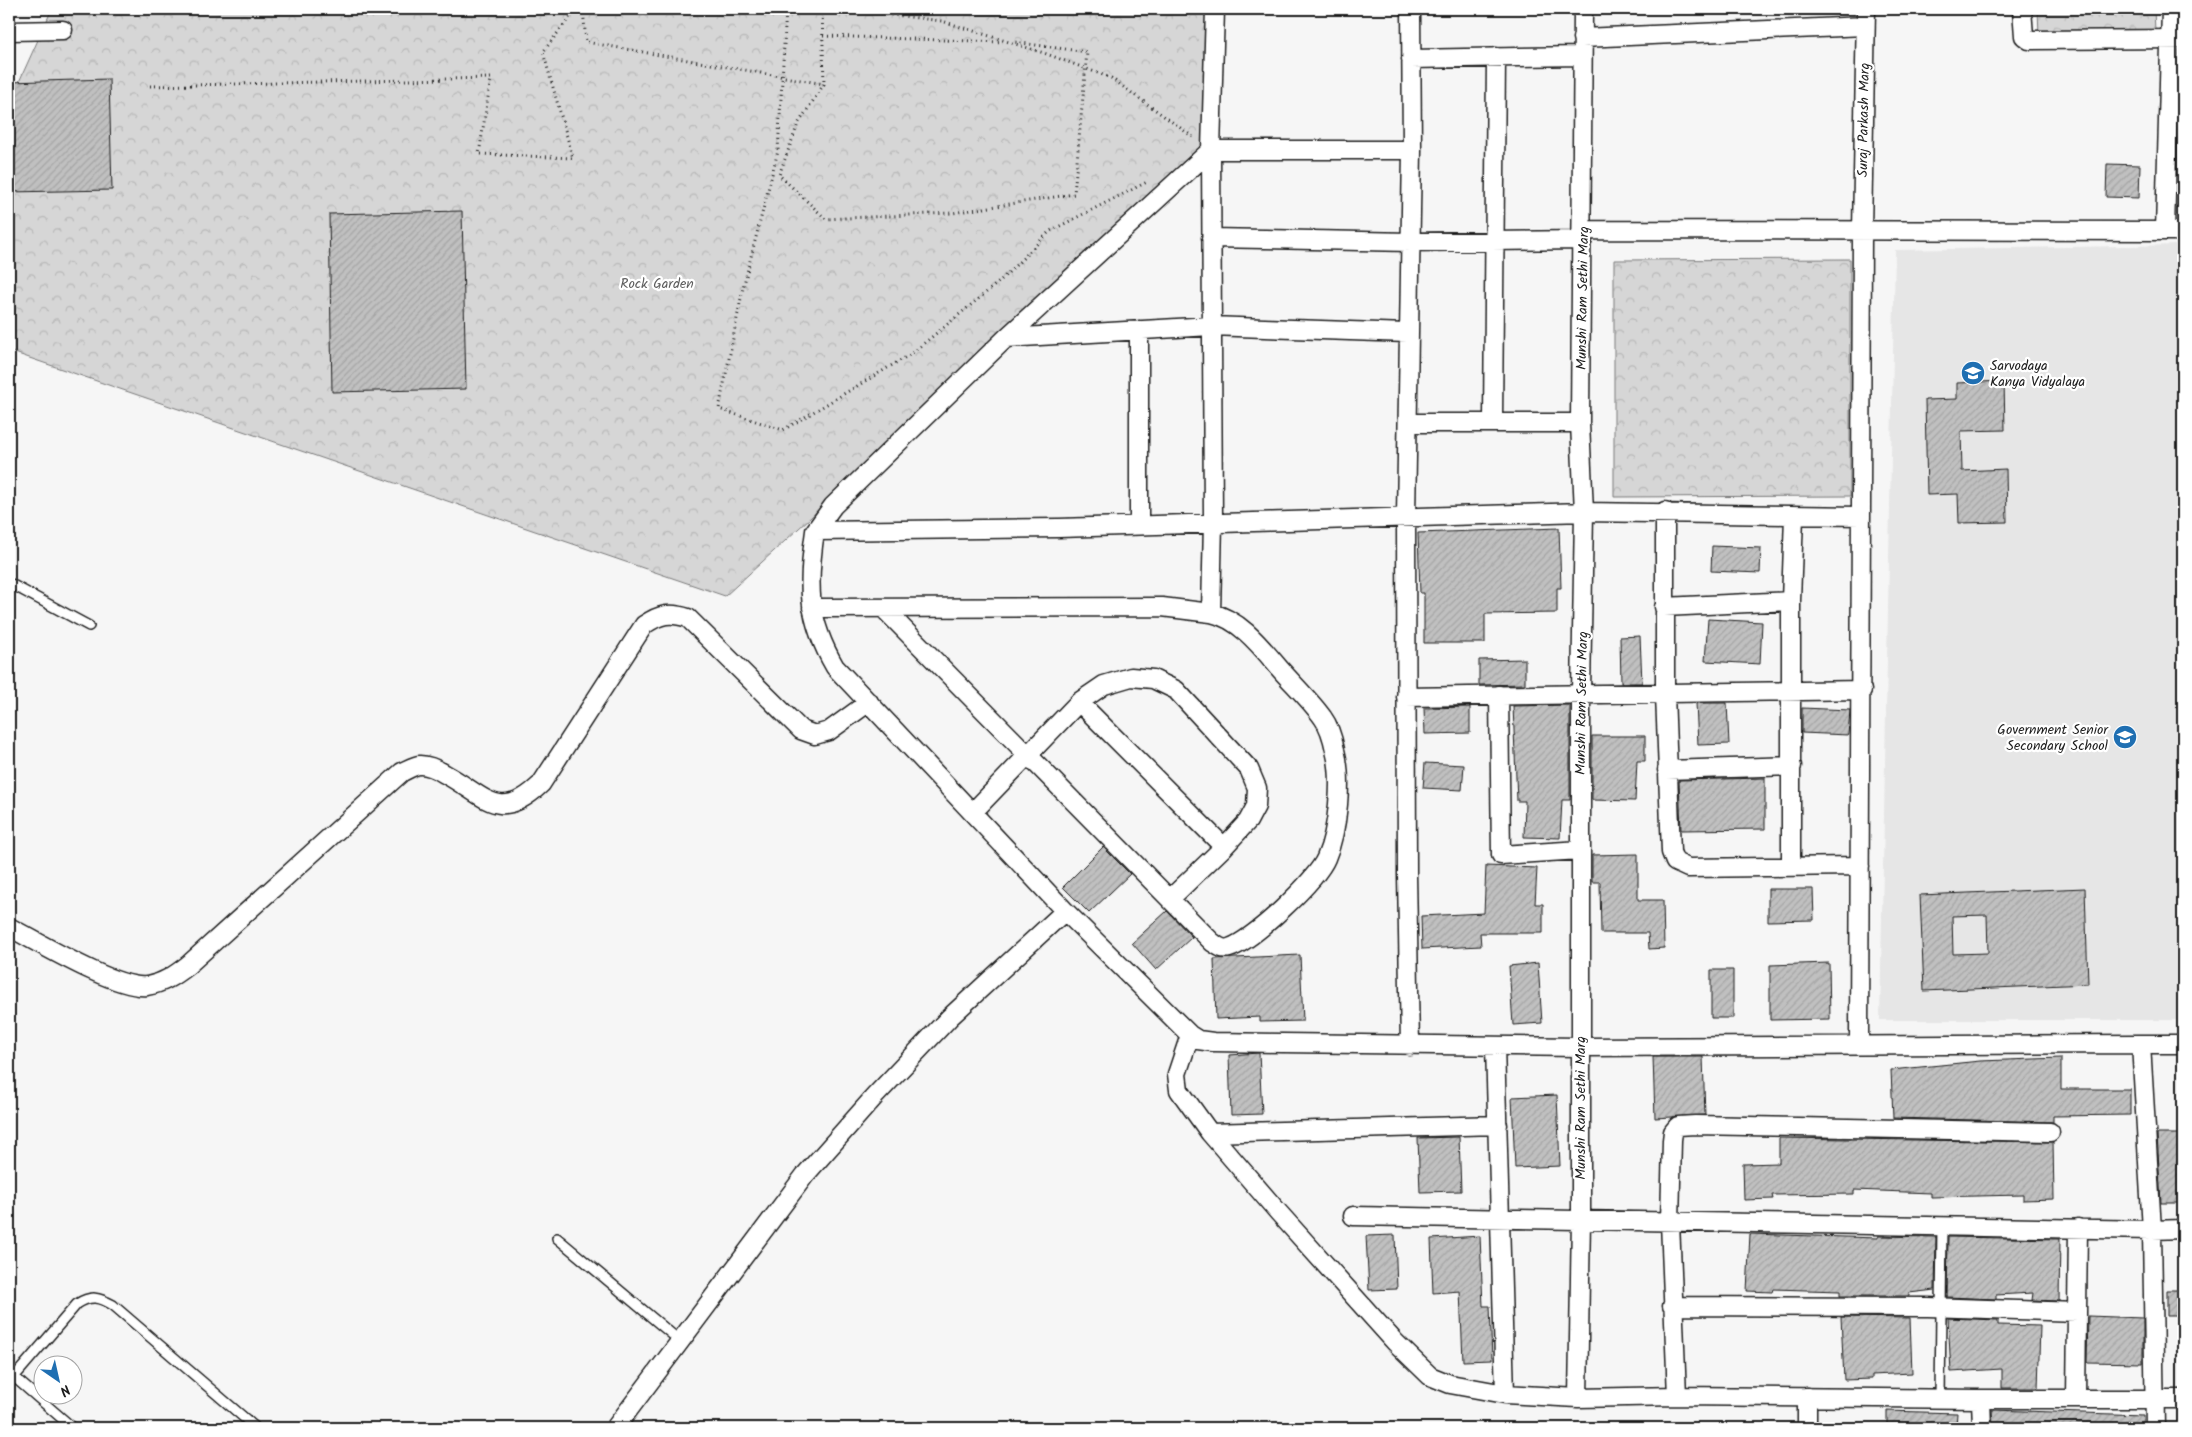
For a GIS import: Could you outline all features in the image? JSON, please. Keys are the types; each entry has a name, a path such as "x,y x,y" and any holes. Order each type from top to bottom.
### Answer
{"street":[{"path":"1211,613 1213,522 1211,150 1215,9"},
{"path":"1410,1046 1406,517 1407,333 1412,150 1411,9"},
{"name":"Munshi Ram Sethi Marg","path":"1578,1398 1581,1219 1580,850 1584,512 1580,422 1583,235 1581,56 1583,9"},
{"path":"2022,9 2022,30 2028,40 2177,39"},
{"path":"2165,231 2177,39 2172,9"},
{"path":"1582,38 1865,17"},
{"name":"Suraj Parkash Marg","path":"1859,1044 1862,690 1862,231 1865,17"},
{"path":"9,31 63,30"},
{"path":"1411,59 1581,56"},
{"path":"1493,422 1496,57"},
{"path":"1412,150 1211,150 1006,338 833,506 815,531 810,568 815,628 835,667 1065,910 1190,1035 1198,1040 1213,1042 1410,1046 1580,1047 1859,1044 2183,1044"},
{"path":"1211,238 1410,242 1495,241 1583,235 1862,231 2183,231"},
{"path":"1006,338 1211,326 1407,333"},
{"path":"1139,525 1140,330"},
{"path":"1408,423 1580,422"},
{"path":"815,531 1139,525 1584,512 1665,511 1794,516 1861,516"},
{"path":"1665,511 1664,607 1667,770 1671,852 1675,862 1688,868 1791,865 1860,866"},
{"path":"1791,865 1791,602 1794,516"},
{"path":"1664,607 1791,602"},
{"path":"812,608 1162,606 1224,616 1258,644 1324,718 1337,757 1339,793 1330,845 1325,860 1314,877 1291,901 1234,946 1221,948 1212,942 1171,898 1027,756 883,608"},
{"path":"9,927 123,983 146,986 167,981 188,965 402,772 419,765 434,768 487,801 507,806 526,799 542,784 644,625 658,616 673,613 688,618 802,730 815,735 829,731 869,702"},
{"path":"974,812 1079,702 1104,685 1131,678 1154,679 1176,690 1249,770 1257,788 1256,806 1248,821 1171,898"},
{"path":"1406,697 1862,690"},
{"path":"1499,695 1501,855 1580,850"},
{"path":"1079,702 1224,847"},
{"path":"1667,770 1792,766"},
{"path":"615,1428 805,1175 875,1096 950,1017 1065,910"},
{"path":"1190,1035 1176,1082 1179,1090 1210,1133 1395,1342 1430,1376 1450,1384 1505,1394 1578,1398 1677,1396 2183,1399"},
{"path":"2141,1044 2152,1230 2155,1428"},
{"path":"1495,1046 1505,1394"},
{"path":"1210,1133 1498,1125"},
{"path":"1677,1396 1670,1222 1672,1140 1673,1132 1678,1126 2050,1132"},
{"path":"1353,1216 2183,1229"},
{"path":"2076,1398 2078,1228"},
{"path":"1672,1306 1942,1308 2077,1312"},
{"path":"1806,1397 1807,1428"},
{"path":"1981,1399 1982,1428"}],"lane":[{"path":"9,583 89,626"},
{"path":"1940,1398 1942,1226"},
{"path":"557,1238 680,1341"},
{"path":"73,1428 12,1380 77,1304 88,1297 100,1297 113,1305 256,1428"}],"path":[{"path":"150,86 491,78 479,154 572,158 543,52 576,9"},
{"path":"583,9 586,42 824,84"},
{"path":"786,9 778,151 742,288 719,409 783,430 912,354 1000,282 1050,231 1148,182"},
{"path":"822,9 824,84 798,124 780,175 826,220 952,213 1074,194 1087,52 1014,42 824,36"},
{"path":"846,9 942,21 1044,53 1111,78 1211,150"}],"shaded area":[{"path":"2183,245 2183,1020 1880,1020 1895,250"}],"green space":[{"name":"Rock Garden","path":"52,9 1222,9 1211,150 725,596 9,351 9,104"},
{"path":"2038,9 2154,9 2155,32 2039,36"},
{"path":"1850,259 1850,496 1614,497 1614,260"}],"building":[{"path":"109,79 112,190 9,192 9,82"},
{"path":"2107,164 2140,165 2139,198 2106,197"},
{"path":"462,211 466,389 332,392 329,214"},
{"path":"2004,381 2005,430 1961,431 1962,471 2006,469 2007,522 1959,523 1958,494 1927,495 1925,400 1957,399 1957,383"},
{"path":"1559,528 1561,588 1557,588 1557,613 1485,614 1485,643 1424,643 1424,593 1420,593 1418,533"},
{"path":"1712,546 1761,548 1760,573 1711,571"},
{"path":"1708,619 1762,622 1760,664 1705,661"},
{"path":"1640,636 1642,683 1621,683 1620,637"},
{"path":"1525,659 1525,684 1479,685 1479,660"},
{"path":"1696,703 1727,703 1729,744 1698,745"},
{"path":"1570,705 1570,800 1562,800 1560,838 1524,837 1525,801 1517,801 1513,706"},
{"path":"1470,707 1470,733 1425,734 1424,708"},
{"path":"1802,708 1850,710 1848,735 1802,733"},
{"path":"1592,736 1645,736 1645,761 1637,761 1635,801 1592,800"},
{"path":"1425,763 1464,765 1462,790 1423,788"},
{"path":"1765,778 1765,829 1681,830 1679,780"},
{"path":"1103,847 1130,874 1089,913 1063,887"},
{"path":"1638,854 1638,900 1663,900 1664,948 1649,949 1648,933 1601,933 1600,882 1592,882 1592,855"},
{"path":"1486,866 1537,868 1535,904 1543,904 1543,933 1480,933 1481,946 1422,949 1421,916 1484,913"},
{"path":"2085,888 2088,984 1924,991 1920,895","holes":["1987,915 1988,953 1953,954 1952,916"]},
{"path":"1768,889 1813,889 1814,920 1768,921"},
{"path":"1167,911 1192,937 1156,970 1132,943"},
{"path":"1300,955 1303,1021 1260,1022 1260,1017 1216,1019 1214,959"},
{"path":"1538,963 1542,1023 1513,1025 1509,966"},
{"path":"1829,963 1830,1019 1770,1020 1770,965"},
{"path":"1711,970 1733,970 1733,1018 1711,1018"},
{"path":"1259,1053 1262,1114 1231,1115 1229,1055"},
{"path":"1653,1057 1703,1057 1705,1115 1655,1118"},
{"path":"2061,1058 2061,1089 2130,1089 2130,1115 2053,1116 2053,1122 1893,1118 1891,1070 1980,1061"},
{"path":"1557,1095 1560,1166 1515,1168 1512,1097"},
{"path":"2157,1134 2183,1134 2183,1203 2161,1203"},
{"path":"1459,1137 1461,1191 1420,1192 1418,1138"},
{"path":"1779,1138 2053,1142 2054,1199 2023,1200 2023,1195 1931,1197 1931,1193 1854,1190 1854,1194 1772,1195 1773,1199 1744,1200 1743,1164 1779,1163"},
{"path":"1750,1234 1878,1238 1878,1236 1936,1237 1935,1290 1909,1293 1909,1296 1840,1296 1840,1291 1773,1289 1772,1292 1747,1291"},
{"path":"1395,1235 1397,1289 1369,1290 1366,1236"},
{"path":"1480,1236 1483,1306 1490,1306 1492,1360 1463,1361 1460,1291 1433,1293 1431,1239"},
{"path":"1948,1237 2060,1239 2059,1301 2032,1300 2033,1293 1996,1295 1996,1299 1947,1297"},
{"path":"2167,1290 2183,1290 2183,1316 2167,1316"},
{"path":"2088,1316 2143,1318 2143,1363 2087,1362"},
{"path":"1841,1317 1910,1318 1912,1373 1872,1375 1872,1379 1844,1380"},
{"path":"1948,1318 1998,1320 1998,1325 2040,1326 2038,1388 2002,1388 2002,1369 1951,1372"},
{"path":"1992,1410 2143,1415 2143,1428 1993,1428"},
{"path":"1887,1411 1957,1413 1956,1428 1887,1428"}],"place":[{"name":"Sarvodaya Kanya Vidyalaya","path":"1973,373"},
{"name":"Government Senior Secondary School","path":"2125,737"}]}
